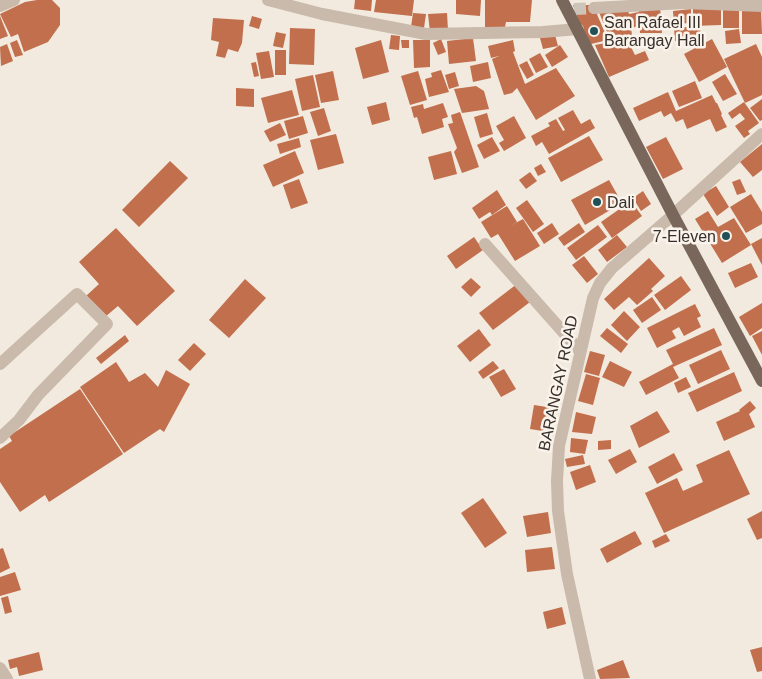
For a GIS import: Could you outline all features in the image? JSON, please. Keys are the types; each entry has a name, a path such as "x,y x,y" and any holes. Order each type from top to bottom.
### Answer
{"main road":[{"path":"568,6 673,215 762,381"}],"street":[{"path":"0,6 14,0"},
{"path":"268,0 322,14 426,34 543,32 578,29"},
{"path":"594,8 684,1 762,6"},
{"name":"BARANGAY ROAD","path":"590,679 566,567 558,511 557,481 559,446 593,298 600,284 612,268 762,134"},
{"path":"485,244 580,351"},
{"path":"0,364 77,294 107,324 38,395 19,420 0,438"},
{"path":"0,668 7,679"}],"building":[{"path":"52,0 60,8 60,25 48,42 24,52 18,34 11,37 0,14 25,2"},
{"path":"355,0 372,0 371,11 354,9"},
{"path":"376,0 414,0 412,16 374,12"},
{"path":"456,0 481,0 480,16 456,14"},
{"path":"485,0 532,0 530,22 506,22 505,27 485,27"},
{"name":"San Rafael III Barangay Hall","path":"573,5 593,5 608,40 591,44 580,25"},
{"path":"660,6 662,33 640,33 639,19 639,26 631,28 632,35 609,37 599,12 628,10 629,14 639,12 639,7"},
{"path":"761,8 762,34 742,34 742,9"},
{"path":"691,9 691,23 674,24 673,11"},
{"path":"693,9 721,9 721,25 693,26"},
{"path":"723,9 739,9 739,28 723,28"},
{"path":"413,13 426,14 424,28 411,27"},
{"path":"447,13 448,30 430,32 428,14"},
{"path":"0,16 8,36 0,39"},
{"path":"252,16 262,19 259,29 249,26"},
{"path":"213,18 244,20 242,43 238,52 228,49 225,58 216,56 219,42 211,40"},
{"path":"700,26 701,39 675,41 674,28"},
{"path":"290,28 315,29 314,65 289,64"},
{"path":"739,29 741,43 726,44 725,31"},
{"path":"276,32 286,34 283,48 273,46"},
{"path":"391,35 400,36 399,50 389,49"},
{"path":"555,35 558,46 543,49 540,38"},
{"path":"473,38 476,61 449,64 447,41"},
{"path":"441,39 446,52 438,55 433,43"},
{"path":"627,39 635,55 645,51 649,60 609,77 595,45"},
{"path":"712,39 727,67 699,82 684,54"},
{"path":"17,40 23,55 15,57 10,43"},
{"path":"381,40 389,72 363,79 355,48"},
{"path":"401,40 409,40 409,48 402,48"},
{"path":"413,40 430,40 430,67 414,68"},
{"path":"513,40 515,51 513,52 525,84 556,68 575,96 536,120 517,88 512,93 504,95 492,59 499,56 491,58 488,46"},
{"path":"7,44 13,61 1,66 0,47"},
{"path":"756,44 762,57 762,95 745,103 724,59"},
{"path":"560,45 568,57 552,67 545,55"},
{"path":"275,50 286,50 286,75 275,75"},
{"path":"269,51 274,77 261,79 256,53"},
{"path":"540,53 548,67 536,73 529,59"},
{"path":"527,61 534,75 527,79 519,65"},
{"path":"256,62 259,76 254,77 251,63"},
{"path":"488,62 491,78 473,82 470,66"},
{"path":"441,70 449,92 429,97 425,79 432,77 431,73"},
{"path":"333,71 339,100 321,103 315,75"},
{"path":"418,71 427,100 410,105 401,76"},
{"path":"455,72 459,86 449,89 445,75"},
{"path":"725,74 737,94 723,101 712,82"},
{"path":"313,75 320,107 302,111 295,79"},
{"path":"695,81 702,98 679,107 672,91"},
{"path":"476,86 484,91 489,109 462,113 454,89"},
{"path":"236,88 254,89 254,107 236,106"},
{"path":"292,90 299,115 268,123 261,98"},
{"path":"668,92 676,111 712,95 727,127 716,132 710,119 687,129 683,119 676,122 671,113 664,117 661,111 639,121 633,108"},
{"path":"762,99 762,120 760,121 750,108"},
{"path":"386,102 390,120 372,125 367,107"},
{"path":"744,102 759,123 748,131 750,134 744,138 735,126 745,119 740,113 732,119 728,113"},
{"path":"443,103 448,117 442,119 444,127 422,134 417,117 414,118 411,107 423,104 424,109"},
{"path":"324,108 331,131 318,136 310,112"},
{"path":"573,110 581,124 590,119 595,128 549,154 542,142 536,146 531,136 550,126 548,123 556,119 563,131 565,130 558,118"},
{"path":"460,112 479,167 462,173 454,152 457,148 448,124 453,123 451,115"},
{"path":"487,113 493,134 480,138 474,117"},
{"path":"303,116 308,133 289,139 284,121"},
{"path":"514,116 526,138 504,151 499,143 504,140 496,126"},
{"path":"280,123 286,135 270,142 264,131"},
{"path":"336,134 344,163 318,170 310,140"},
{"path":"589,136 603,160 561,182 548,158"},
{"path":"492,137 500,151 484,159 477,145"},
{"path":"666,137 683,169 663,179 646,147"},
{"path":"299,138 301,147 280,154 277,144"},
{"path":"762,144 762,170 753,177 740,162"},
{"path":"295,151 304,173 273,187 263,165"},
{"path":"451,151 457,174 434,180 428,157"},
{"path":"170,161 188,178 139,227 122,210"},
{"path":"541,164 546,172 538,176 534,168"},
{"path":"530,172 537,181 526,189 519,180"},
{"path":"299,179 308,203 291,209 283,185"},
{"path":"740,179 746,192 737,195 732,182"},
{"name":"Dali","path":"609,180 622,203 585,225 571,200"},
{"path":"716,186 729,207 717,216 703,194"},
{"path":"497,190 506,205 492,215 490,212 479,219 472,208"},
{"path":"643,191 651,204 641,211 633,198"},
{"path":"751,194 762,212 762,224 746,233 730,207"},
{"path":"527,200 544,224 533,232 516,208"},
{"path":"631,201 642,216 612,238 601,222"},
{"path":"507,206 517,222 510,226 523,219 540,246 515,261 498,234 491,238 481,222"},
{"name":"7-Eleven","path":"708,211 718,227 734,218 751,245 722,263 695,219"},
{"path":"552,223 559,234 544,244 537,233"},
{"path":"579,223 585,232 564,246 558,238"},
{"path":"598,225 607,237 576,260 567,248"},
{"path":"116,228 175,291 137,326 118,306 105,317 86,296 99,284 79,262"},
{"path":"617,235 627,247 607,262 598,250"},
{"path":"474,237 483,250 456,269 447,256"},
{"path":"762,238 762,265 751,244"},
{"path":"584,256 598,274 587,283 572,265"},
{"path":"649,258 665,276 651,289 653,291 637,305 629,297 614,310 604,299"},
{"path":"751,263 758,277 735,288 728,273"},
{"path":"681,276 691,290 665,310 654,295"},
{"path":"471,278 481,287 471,297 461,287"},
{"path":"245,279 266,298 229,338 209,320"},
{"path":"517,284 530,302 493,330 479,313"},
{"path":"652,297 661,310 642,323 633,310"},
{"path":"762,303 762,328 750,336 739,317"},
{"path":"695,304 701,316 697,318 701,327 684,336 679,327 672,331 676,338 657,348 647,328"},
{"path":"624,311 640,327 627,341 611,325"},
{"path":"607,328 628,344 621,353 600,336"},
{"path":"714,328 722,345 673,367 679,378 646,395 639,382 673,364 666,350"},
{"path":"479,329 491,345 470,362 457,346"},
{"path":"762,331 762,355 752,336"},
{"path":"125,335 129,341 101,364 96,358"},
{"path":"194,343 206,354 190,371 178,360"},
{"path":"721,350 730,369 698,384 689,365"},
{"path":"590,351 605,355 599,376 584,372"},
{"path":"493,361 499,368 483,379 478,372"},
{"path":"610,361 632,372 624,387 602,377"},
{"path":"116,362 129,382 145,373 158,387 166,370 190,384 164,432 160,429 124,453 80,387"},
{"path":"504,369 516,389 501,397 489,377"},
{"path":"734,372 742,391 697,412 688,393"},
{"path":"586,374 600,378 593,405 578,401"},
{"path":"686,377 691,387 678,393 674,383"},
{"path":"80,389 123,454 49,502 45,495 20,512 0,482 0,449 12,441 9,436"},
{"path":"750,401 756,408 749,414 755,427 724,441 716,422 740,411"},
{"path":"534,405 553,408 549,432 530,429"},
{"path":"657,411 670,432 639,448 630,426"},
{"path":"576,412 596,417 592,434 572,432"},
{"path":"571,438 588,440 585,454 570,452"},
{"path":"611,440 611,449 598,450 598,441"},
{"path":"630,449 637,462 616,474 608,460"},
{"path":"729,450 750,494 664,533 645,493 677,478 683,491 703,482 696,465"},
{"path":"674,453 683,470 657,484 648,467"},
{"path":"583,455 585,464 567,467 565,459"},
{"path":"590,465 596,482 576,490 570,472"},
{"path":"483,498 507,533 485,548 461,513"},
{"path":"762,511 762,538 757,540 747,519"},
{"path":"548,512 551,533 527,537 523,516"},
{"path":"635,531 642,544 607,563 600,549"},
{"path":"666,534 670,541 655,548 652,541"},
{"path":"552,547 555,569 527,572 525,550"},
{"path":"3,548 10,568 0,573 0,549"},
{"path":"15,572 21,590 0,596 0,577"},
{"path":"8,596 12,612 5,614 1,598"},
{"path":"562,607 566,624 547,629 543,612"},
{"path":"762,647 762,671 757,672 750,650"},
{"path":"39,652 43,670 19,676 17,667 10,669 8,660"},
{"path":"623,660 630,678 600,679 597,670"}],"tunnel":[{"path":"574,9 594,8"}],"place":[{"name":"San Rafael III Barangay Hall","path":"594,31"},
{"name":"Dali","path":"597,202"},
{"name":"7-Eleven","path":"726,236"}]}
